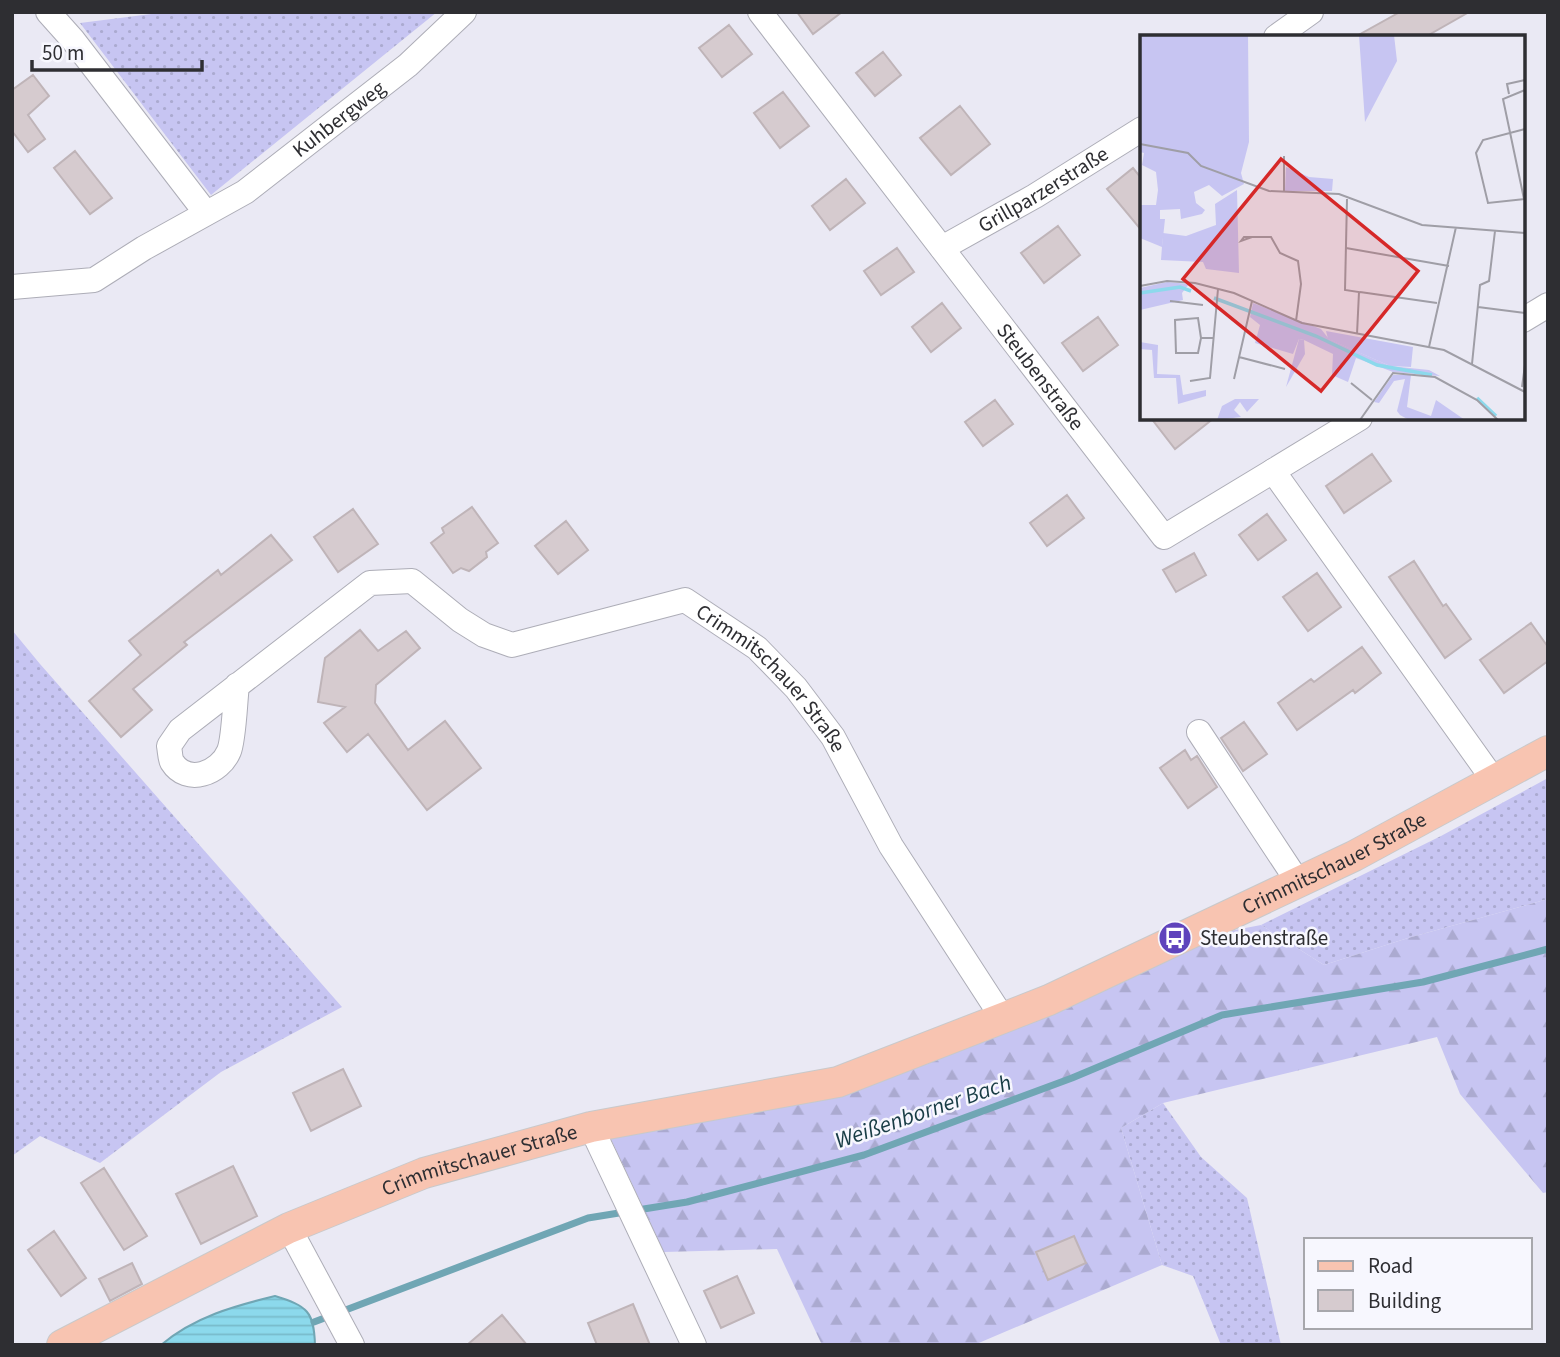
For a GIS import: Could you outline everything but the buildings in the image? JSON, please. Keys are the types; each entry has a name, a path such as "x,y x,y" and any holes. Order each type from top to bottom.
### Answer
{"main road":[{"name":"Crimmitschauer Straße","path":"69,1342 289,1228 424,1173 591,1127 838,1082 1048,1000 1354,856 1548,751"}],"street":[{"path":"48,12 73,40 206,214"},
{"name":"Kuhbergweg","path":"12,287 94,280 144,248 244,192 398,73 464,12"},
{"name":"Steubenstraße","path":"760,12 1164,537 1273,471"},
{"path":"1279,35 1311,12"},
{"name":"Grillparzerstraße","path":"942,248 1035,196 1140,130"},
{"path":"1525,319 1548,306"},
{"path":"1357,420 1273,471 1495,782"},
{"name":"Crimmitschauer Straße","path":"237,685 370,583 412,581 460,620 484,635 512,645 685,600 757,648 796,688 833,737 891,846 1002,1017"},
{"path":"1199,732 1298,882"},
{"path":"591,1127 694,1345"},
{"path":"289,1228 349,1341"}],"green space":[{"path":"167,12 437,12 211,195 80,23"},
{"path":"12,630 342,1007 221,1072 100,1163 40,1136 12,1156"},
{"path":"1548,778 1548,899 1408,938 1324,965 1261,925 1441,836"},
{"path":"1548,899 1548,1192 1543,1193 1460,1094 1437,1037 1163,1103 1121,1128 1162,1265 974,1345 822,1345 777,1249 664,1252 609,1135 838,1082 1214,934 1261,925 1324,965 1408,938"},
{"path":"1163,1103 1201,1157 1247,1198 1281,1345 1221,1345 1193,1276 1162,1265 1121,1128"}],"shaded area":[{"path":"275,1296 295,1303 307,1312 313,1324 315,1345 161,1345 201,1320"}],"waterway":[{"name":"Weißenborner Bach","path":"314,1322 588,1218 687,1202 864,1155 1072,1078 1222,1015 1423,982 1548,949"}],"place":[{"name":"Steubenstraße","path":"1175,938"}]}
